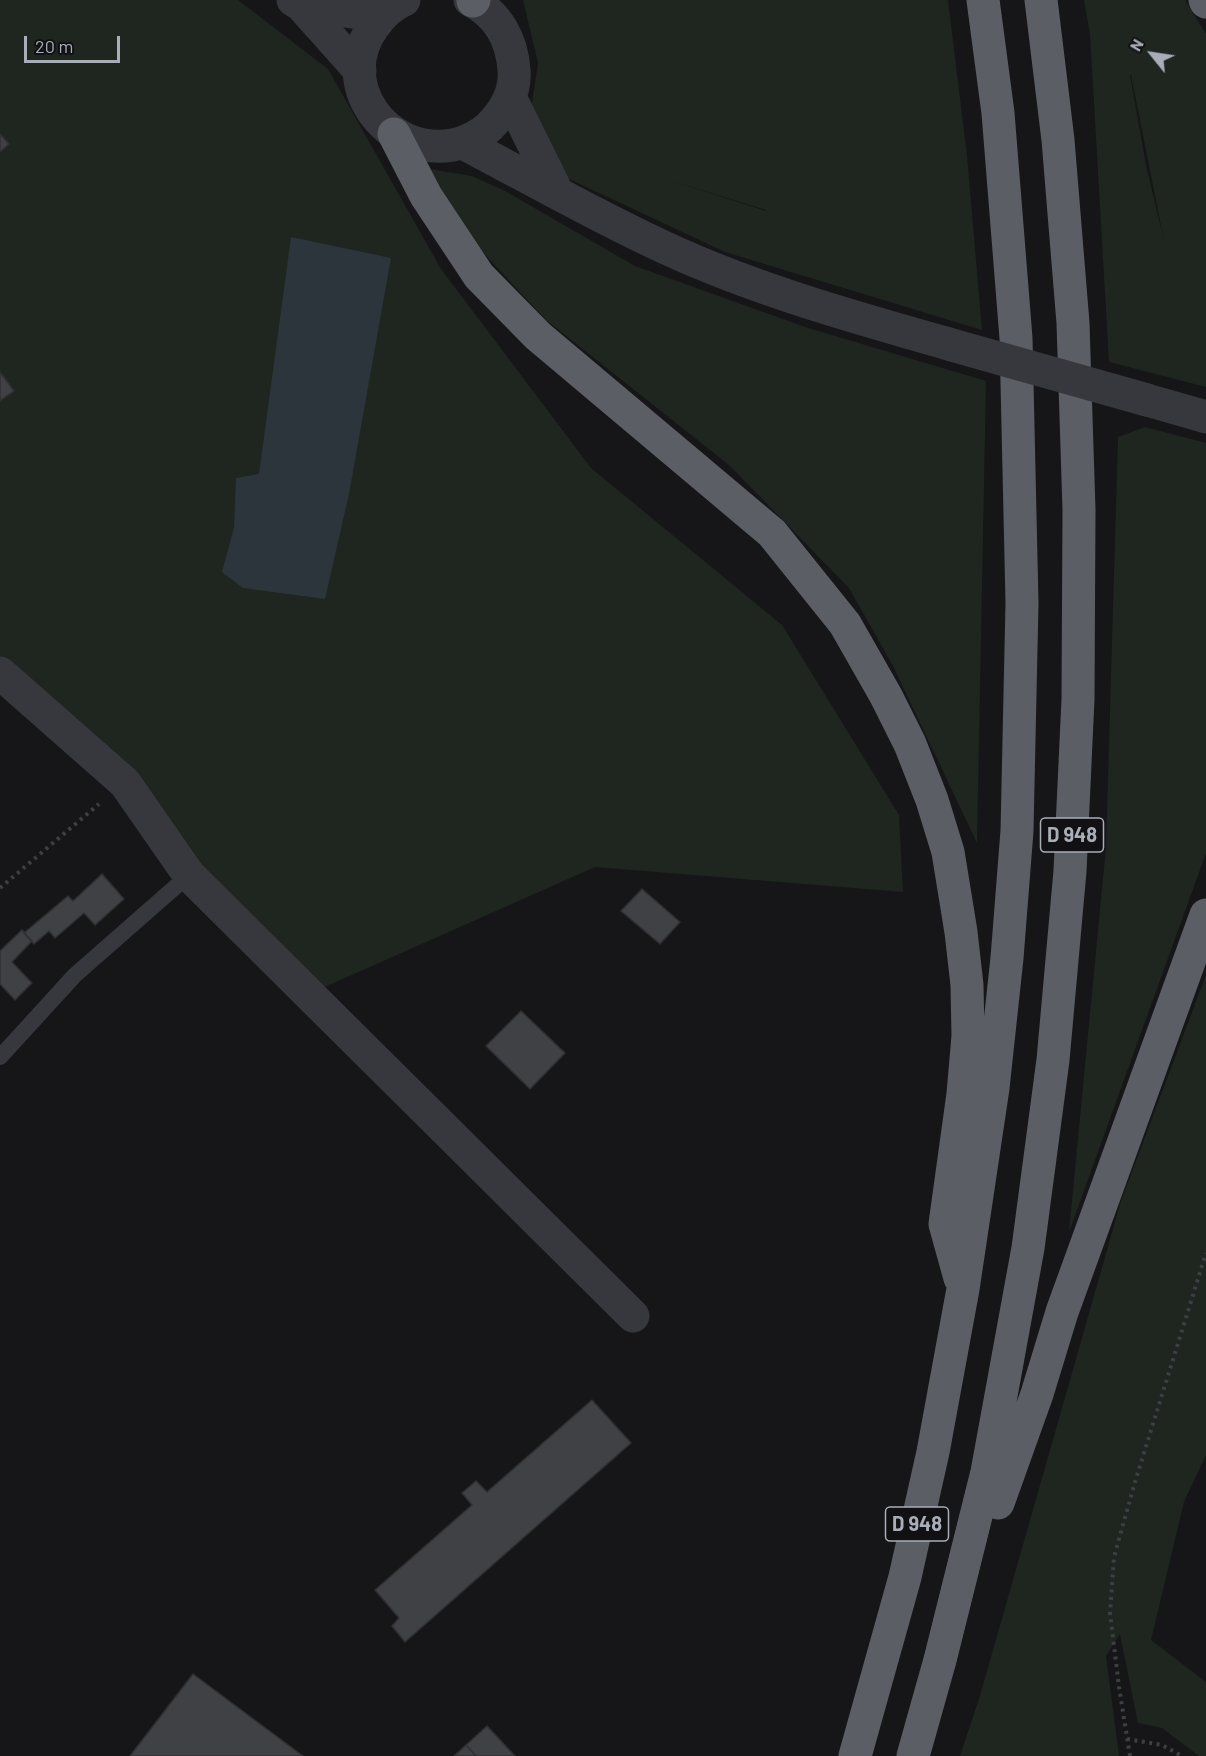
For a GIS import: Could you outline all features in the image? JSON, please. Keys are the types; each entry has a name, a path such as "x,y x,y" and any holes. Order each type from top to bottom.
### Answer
{"highway":[{"name":"D 948","path":"855,1756 905,1577 933,1452 963,1289 993,1088 1007,958 1017,831 1022,603 1016,338 998,113 983,0"},
{"name":"D 948","path":"913,1756 940,1660 987,1472 1028,1248 1053,1060 1070,871 1078,699 1079,510 1072,323 1058,140 1041,0"},
{"path":"394,134 426,196 479,276 538,336 772,533 845,624 886,696 909,744 935,810 948,852 961,932 967,985 968,1036 963,1095 945,1224 963,1289"},
{"path":"940,1660 1037,1394 1062,1312 1206,915"}],"street":[{"path":"393,8 369,33 362,51 360,72 364,96 376,117 394,134 415,144 439,147 463,143 483,133 498,117 510,97 514,75 513,53 505,32 491,14 472,0"},
{"path":"297,3 393,8"},
{"path":"297,3 360,72"},
{"path":"510,97 557,192"},
{"path":"463,143 615,224 671,251 755,283 847,315 1206,417"},
{"path":"0,673 125,783 189,875 633,1316"}],"lane":[{"path":"0,1057 75,975 189,875"}],"path":[{"path":"0,888 125,783"},
{"path":"1130,1756 1110,1613 1114,1557 1206,1253"},
{"path":"1127,1739 1162,1745 1182,1756"}],"shaded area":[{"path":"0,0 238,0 328,69 441,269 591,468 782,625 899,815 903,892 595,867 309,994 0,676"},
{"path":"523,0 948,0 967,156 982,330 725,252 567,178 531,109 538,63","holes":["666,179 766,210 766,211"]},
{"path":"1084,0 1185,0 1206,34 1206,387 1109,362 1090,34","holes":["1131,75 1164,241 1146,165"]},
{"path":"430,169 472,176 505,191 635,266 805,327 986,381 977,843 893,666 849,588 729,465 546,320 450,217"},
{"path":"291,237 391,258 349,494 325,599 243,588 222,572 234,528 236,478 259,474"},
{"path":"1145,427 1206,443 1206,853 1069,1232 1106,847 1118,437"},
{"path":"1206,975 1206,1455 1184,1502 1151,1640 1206,1682 1206,1756 1199,1756 1162,1728 1138,1723 1120,1634 1106,1656 1119,1756 960,1756 979,1699 1121,1201"}],"building":[{"path":"0,134 9,144 0,152"},
{"path":"0,372 14,391 0,401"},
{"path":"102,874 124,899 95,925 84,913 55,938 49,931 34,944 24,933 68,896 73,901"},
{"path":"642,889 680,922 660,944 621,911"},
{"path":"22,930 32,941 12,962 32,983 15,1000 0,984 0,951"},
{"path":"521,1011 565,1053 530,1089 486,1046"},
{"path":"592,1400 631,1443 405,1642 392,1626 399,1618 375,1590 472,1505 462,1493 476,1481 487,1492"},
{"path":"193,1674 303,1756 130,1756"},
{"path":"487,1726 515,1756 476,1756 466,1745"},
{"path":"466,1745 476,1756 454,1756"}]}
